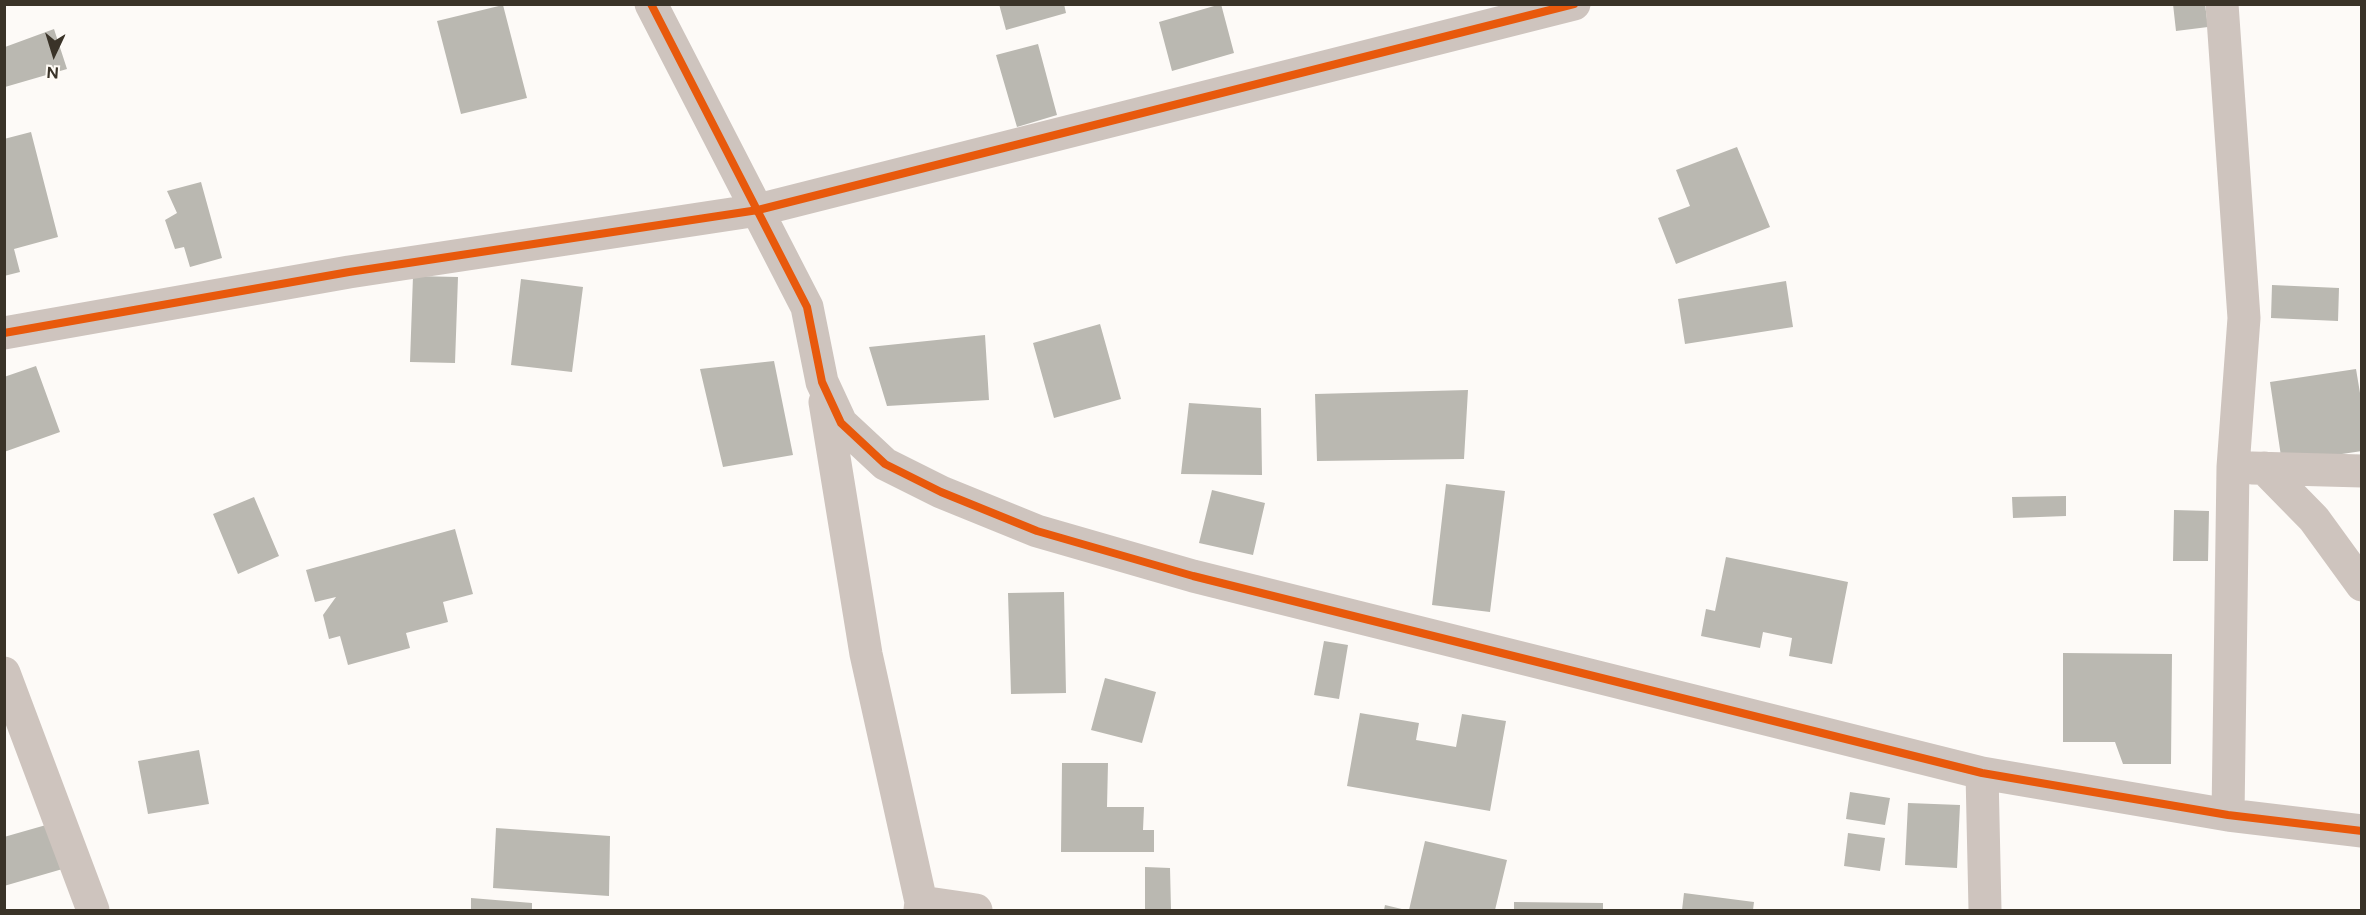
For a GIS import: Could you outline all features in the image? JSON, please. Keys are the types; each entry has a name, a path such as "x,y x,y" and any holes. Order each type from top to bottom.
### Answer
{"street":[{"path":"651,4 807,307 822,382 866,654 920,906 976,910"},
{"path":"4,333 349,272 758,210 1574,4"},
{"path":"2222,4 2244,318 2249,468 2228,815"},
{"path":"822,382 842,423 885,464 941,492 1037,531 1193,576 1982,773 2228,815 2361,831"},
{"path":"2249,468 2361,471"},
{"path":"2249,468 2314,519 2361,585"},
{"path":"4,673 93,910"},
{"path":"1982,773 1985,910"}],"building":[{"path":"999,4 1064,4 1066,13 1006,30"},
{"path":"1221,4 1234,53 1172,71 1159,22"},
{"path":"2173,4 2205,4 2208,27 2176,31"},
{"path":"503,5 527,98 461,114 437,21"},
{"path":"54,29 67,69 5,87 5,47"},
{"path":"1038,44 1057,115 1017,127 996,55"},
{"path":"31,132 58,237 14,249 20,272 4,276 4,139"},
{"path":"1737,147 1770,227 1676,264 1658,218 1690,206 1676,170"},
{"path":"201,182 222,258 190,267 184,247 175,249 165,220 177,213 167,191"},
{"path":"413,276 458,277 455,363 410,362"},
{"path":"521,279 583,287 572,372 511,365"},
{"path":"1786,281 1793,327 1685,344 1678,299"},
{"path":"2272,285 2339,288 2338,321 2271,318"},
{"path":"1100,324 1121,399 1054,418 1033,343"},
{"path":"985,335 989,400 887,406 869,347"},
{"path":"774,361 793,455 723,467 700,369"},
{"path":"36,366 60,432 4,452 4,377"},
{"path":"2356,369 2362,405 2362,451 2282,463 2270,382"},
{"path":"1468,390 1464,459 1317,461 1315,394"},
{"path":"1189,403 1261,408 1262,475 1181,474"},
{"path":"1446,484 1505,491 1490,612 1432,605"},
{"path":"1212,490 1265,503 1253,555 1199,543"},
{"path":"2066,496 2066,516 2013,518 2012,497"},
{"path":"254,497 279,556 238,574 213,514"},
{"path":"2174,510 2209,511 2208,561 2173,561"},
{"path":"455,529 473,594 443,602 448,622 406,633 410,648 348,665 340,636 329,639 323,615 336,597 315,602 306,570"},
{"path":"1726,557 1848,582 1832,664 1789,656 1792,638 1763,632 1760,648 1701,636 1706,609 1715,611"},
{"path":"1064,592 1066,693 1011,694 1008,593"},
{"path":"1324,641 1348,645 1339,699 1314,695"},
{"path":"2063,653 2172,654 2171,764 2123,764 2115,742 2063,742"},
{"path":"1105,678 1156,692 1142,743 1091,730"},
{"path":"1360,713 1419,723 1416,740 1456,747 1462,714 1506,721 1490,811 1347,786"},
{"path":"199,750 209,804 148,814 138,761"},
{"path":"1062,763 1108,763 1107,807 1144,807 1143,830 1154,830 1154,852 1061,852"},
{"path":"1850,792 1890,798 1885,825 1846,819"},
{"path":"1908,803 1960,805 1957,868 1905,865"},
{"path":"53,823 66,868 4,886 4,837"},
{"path":"496,828 610,836 609,896 493,888"},
{"path":"1848,833 1885,838 1880,871 1844,866"},
{"path":"1425,841 1507,860 1495,910 1409,910"},
{"path":"1145,867 1170,868 1171,910 1145,910"},
{"path":"1684,893 1754,902 1753,910 1682,910"},
{"path":"471,898 532,903 532,910 471,910"},
{"path":"1514,902 1603,903 1603,910 1514,910"},
{"path":"1385,905 1406,910 1384,910"}],"cycle path":[{"path":"651,4 807,307 822,382 841,423 885,464 941,492 1037,531 1193,576 1982,773 2228,815 2362,831"},
{"path":"4,333 349,272 758,210 1574,4"}]}
